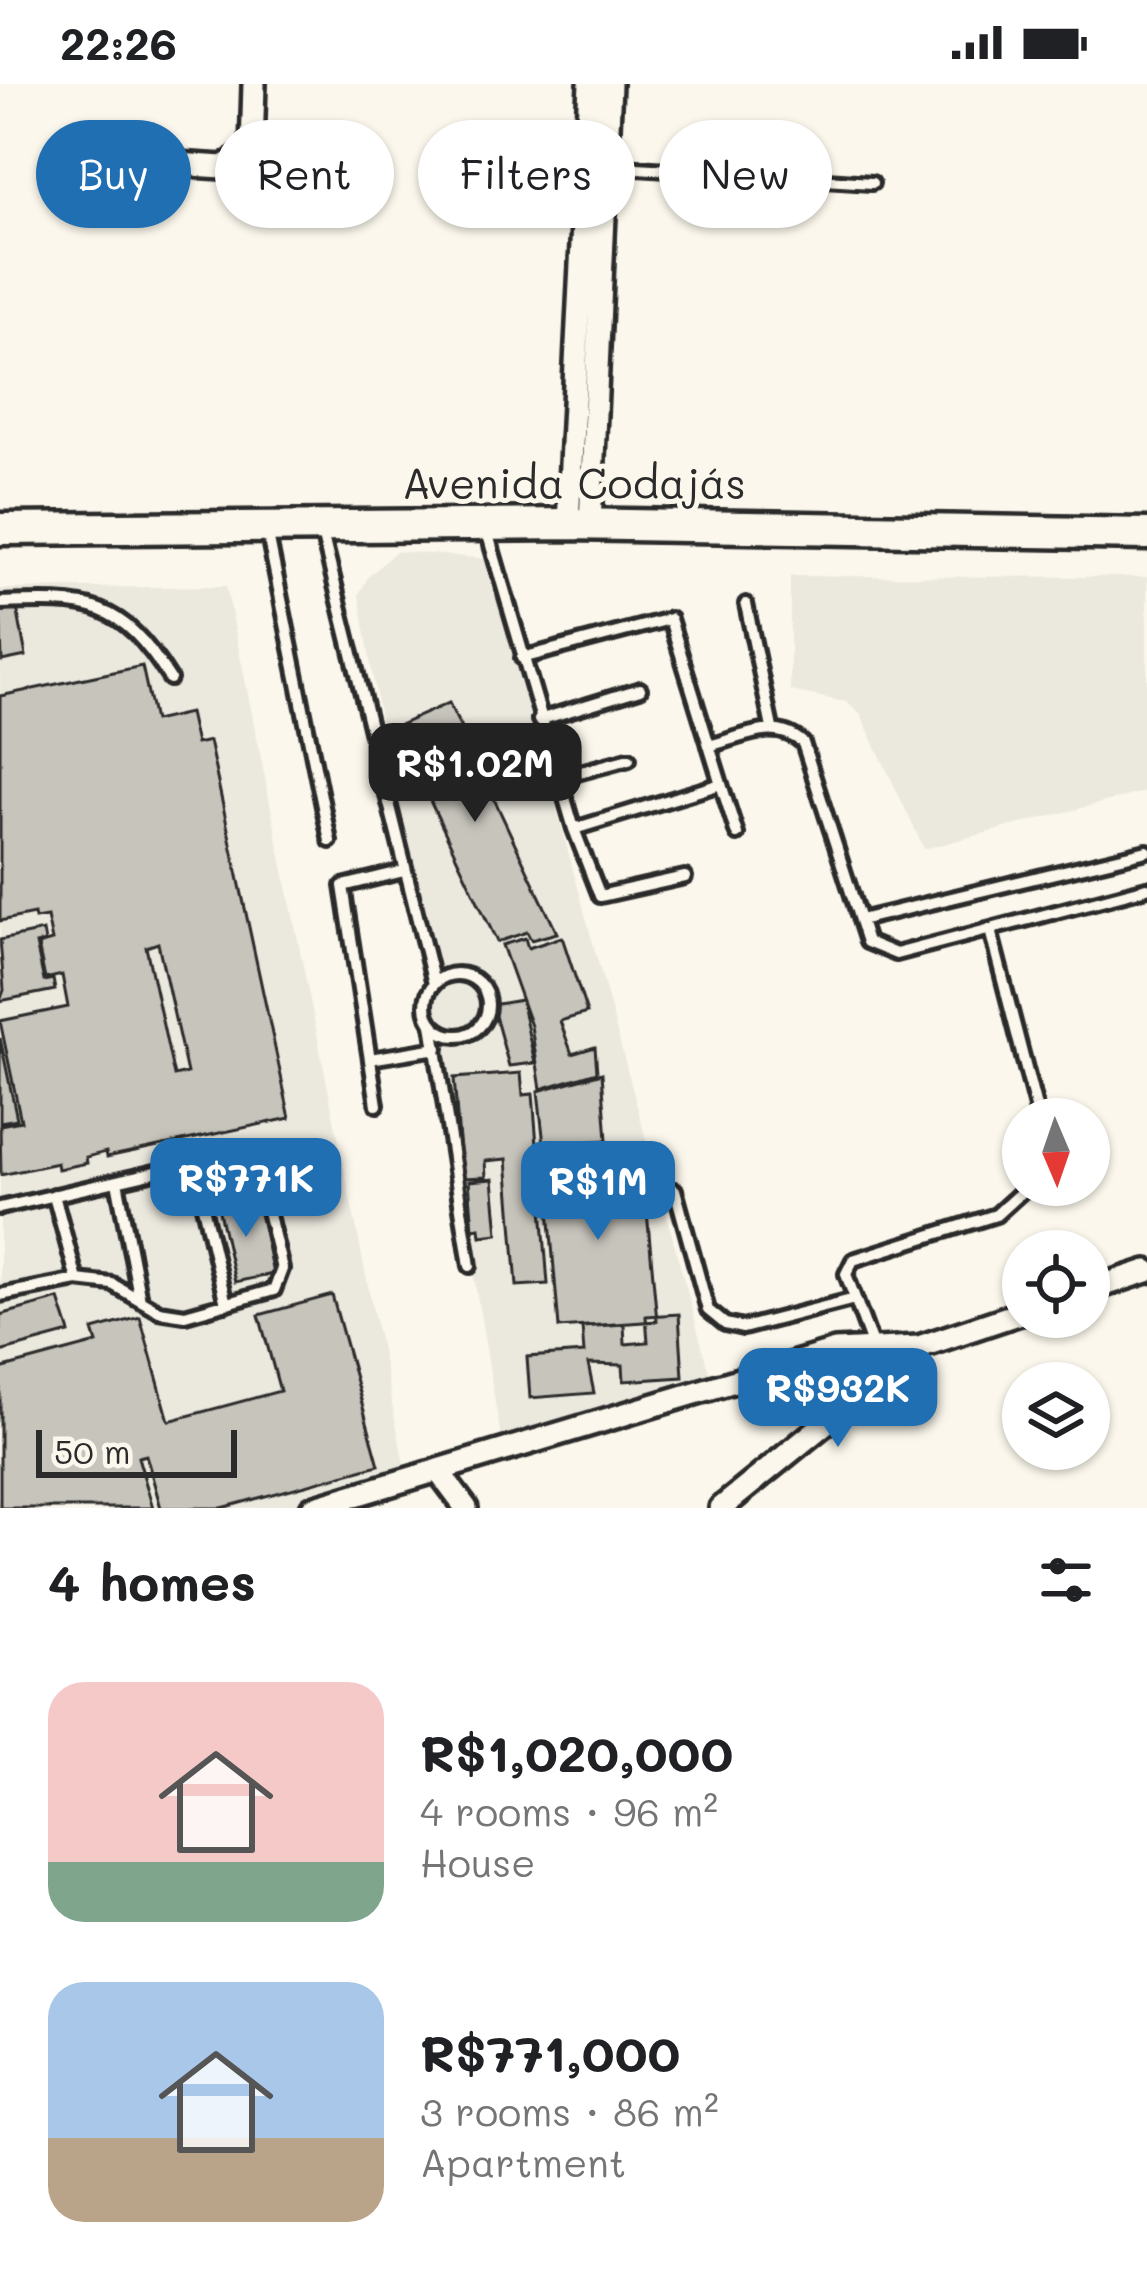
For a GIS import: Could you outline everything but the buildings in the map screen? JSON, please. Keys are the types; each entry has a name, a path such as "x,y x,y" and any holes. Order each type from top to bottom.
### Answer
{"street":[{"path":"191,165 223,167 239,163 252,150 254,84"},
{"path":"579,524 590,84"},
{"path":"608,120 610,84"},
{"path":"579,524 601,228"},
{"name":"Avenida Codajás","path":"0,529 579,524 1147,534"},
{"path":"1110,1283 1147,1270"},
{"path":"721,1508 919,1348 1002,1319"},
{"path":"312,1508 836,1351 919,1348"},
{"path":"439,1472 466,1508"}],"lane":[{"path":"635,168 872,183"},
{"path":"485,525 539,721 600,896 685,877"},
{"path":"267,526 330,841"},
{"path":"321,526 434,984"},
{"path":"0,602 67,601 110,612 143,637 170,679"},
{"path":"746,604 772,728"},
{"path":"522,658 670,619 737,834"},
{"path":"539,721 640,689"},
{"path":"710,746 772,728 790,731 803,743 867,942 896,954 1147,888"},
{"path":"558,778 629,759"},
{"path":"574,829 721,784"},
{"path":"860,920 1147,850"},
{"path":"377,1105 343,886 404,871"},
{"path":"990,930 1034,1098"},
{"path":"432,1024 461,1036 481,1026 489,1006 474,978 452,974 434,984 425,1004 437,1048 470,1266"},
{"path":"370,1059 437,1048"},
{"path":"0,1208 237,1154 253,1159 282,1279 274,1290 185,1315 140,1300 112,1284 77,1280 0,1295"},
{"path":"193,1164 226,1304"},
{"path":"118,1181 140,1300"},
{"path":"675,1190 708,1310 725,1324 743,1328 855,1300"},
{"path":"54,1195 77,1280"},
{"path":"873,1347 846,1274 853,1260 996,1215 1006,1206"}],"shaded area":[{"path":"396,551 489,559 710,1376 501,1438 359,594 368,577"},
{"path":"790,576 1147,577 1147,791 924,849 861,715 846,702 790,691"},
{"path":"226,586 407,1478 301,1508 0,1508 0,589"}]}
